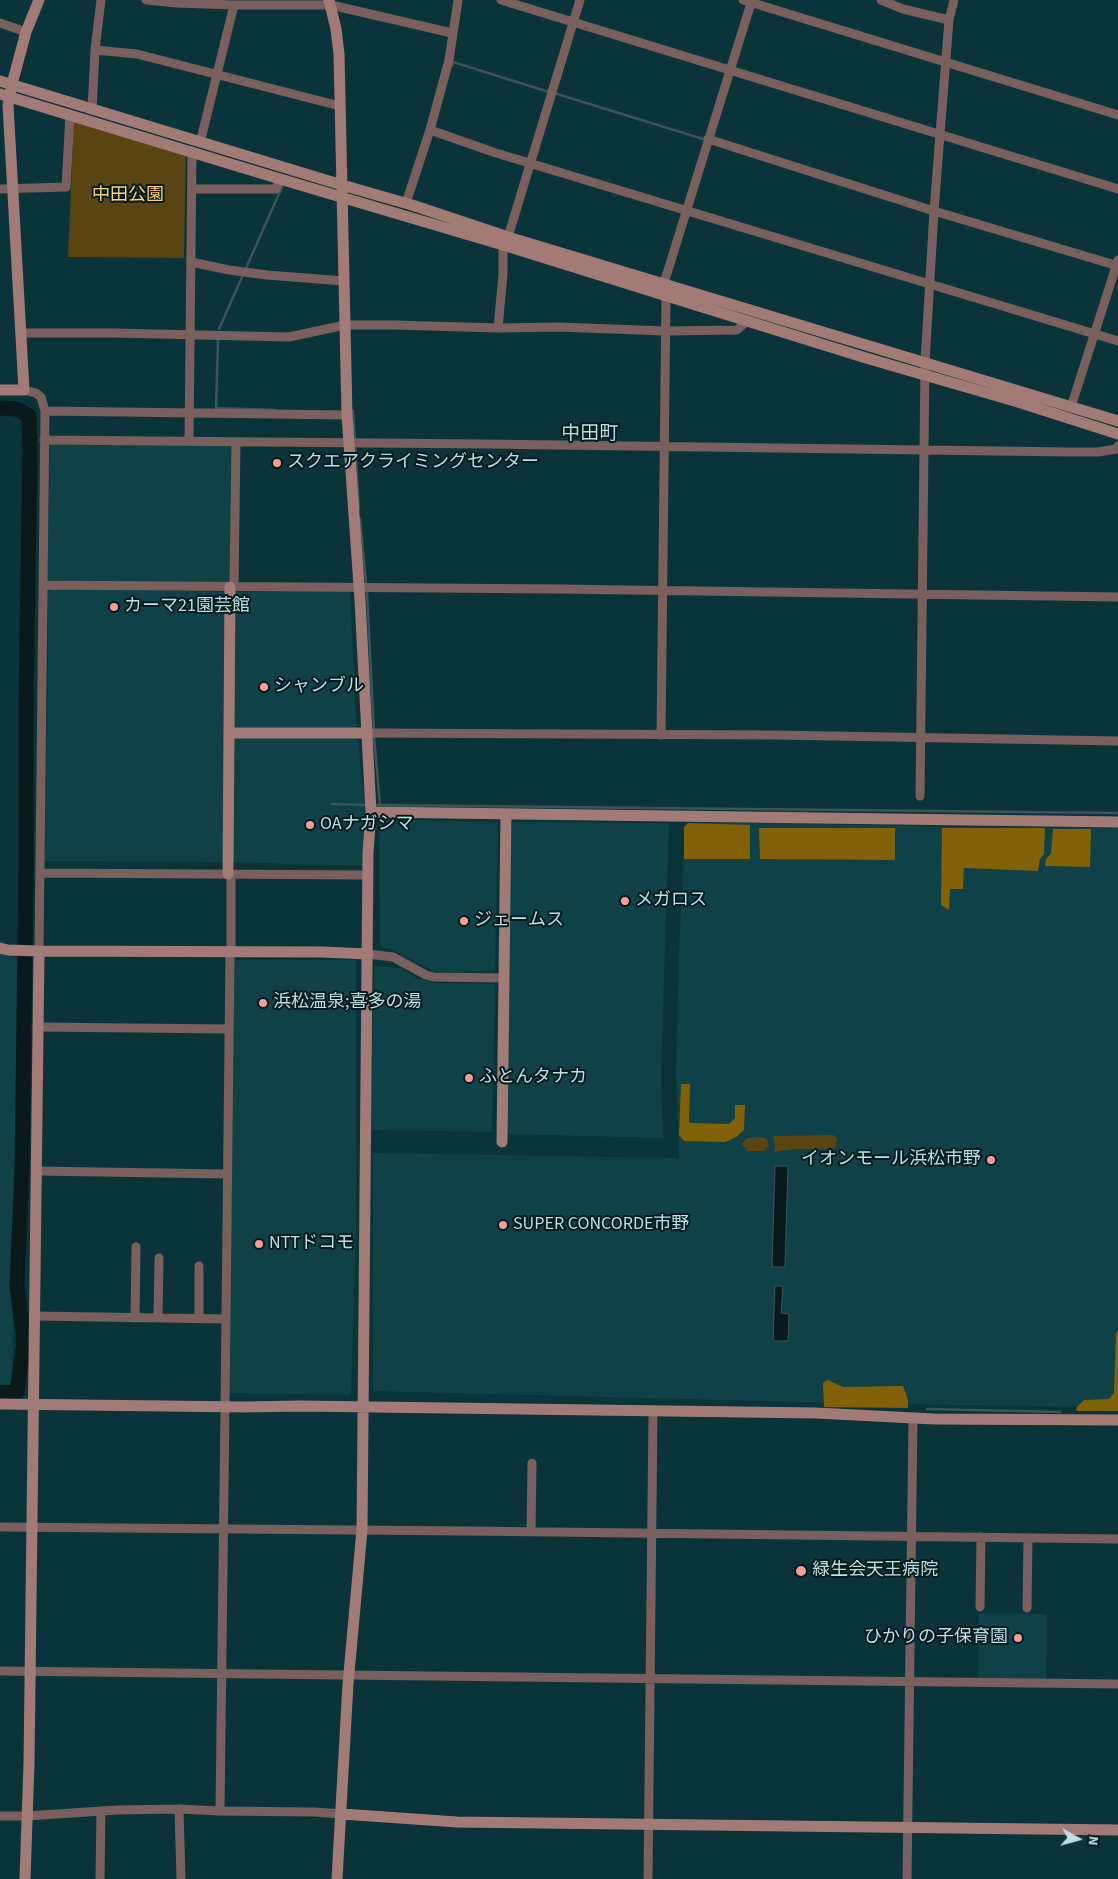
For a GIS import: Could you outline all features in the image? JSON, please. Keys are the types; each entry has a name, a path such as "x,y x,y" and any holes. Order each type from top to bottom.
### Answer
{"street":[{"path":"24,390 7,91 26,32 39,0"},
{"path":"92,110 94,50 101,0"},
{"path":"146,0 234,5 330,2 452,33"},
{"path":"406,203 430,130 449,60 458,0"},
{"path":"501,0 1118,190"},
{"path":"498,328 506,241 580,0"},
{"path":"881,0 903,9 949,20"},
{"path":"920,796 925,362 934,210 949,20 954,0"},
{"path":"664,283 730,70 749,1 1118,115"},
{"path":"330,2 338,42 349,443 366,732 376,813 368,826 362,1530 349,1675 337,1879"},
{"path":"189,442 192,189 196,147 234,5"},
{"path":"0,23 26,32"},
{"path":"94,50 137,54 340,106"},
{"path":"0,81 7,91 70,114 196,147 506,241 664,283 1118,421"},
{"path":"7,91 92,110 196,147 280,180 406,203 506,241 666,296 1118,434"},
{"path":"0,189 66,187 70,114"},
{"path":"430,130 461,143 1118,341"},
{"path":"708,139 934,210 1117,264 1072,407"},
{"path":"192,189 276,189 280,180"},
{"path":"191,262 250,273 344,281"},
{"path":"661,735 666,296"},
{"path":"21,333 289,337 345,325 498,328 559,327 665,331 737,330 747,321"},
{"path":"0,390 24,390 36,393 41,397 44,411 32,1527 26,1879"},
{"path":"44,411 348,415"},
{"path":"44,440 1098,452 1116,449 1118,446"},
{"path":"220,1812 231,949 231,878 228,874 229,733 236,442"},
{"path":"43,585 1118,596"},
{"path":"229,733 366,732 775,735 1118,741"},
{"path":"376,813 1118,822"},
{"path":"502,1142 506,814"},
{"path":"40,873 368,875"},
{"path":"0,948 14,951 323,952 368,954 393,957 434,977 503,978"},
{"path":"38,1027 229,1029"},
{"path":"36,1171 227,1174"},
{"path":"135,1318 136,1247"},
{"path":"158,1318 159,1258"},
{"path":"199,1266 199,1318"},
{"path":"34,1316 226,1319"},
{"path":"0,1404 225,1403 653,1412 816,1413 913,1418 1118,1420"},
{"path":"648,1879 653,1412"},
{"path":"907,1879 913,1418"},
{"path":"531,1531 532,1464"},
{"path":"0,1527 531,1531 1118,1539"},
{"path":"980,1537 980,1607"},
{"path":"1027,1608 1028,1538"},
{"path":"0,1671 1118,1684"},
{"path":"0,1816 179,1809 220,1812 314,1812 457,1822 907,1829 1118,1830"},
{"path":"179,1809 180,1879"},
{"path":"100,1879 101,1811"}],"shaded area":[{"path":"50,443 233,446 232,583 49,580 47,578"},
{"path":"52,588 233,592 350,592 357,734 365,804 363,866 222,862 44,861 48,659 47,593"},
{"path":"385,819 498,823 495,971 433,971 394,950 383,948 380,944 379,824"},
{"path":"512,822 669,823 661,1074 663,1138 505,1134"},
{"path":"688,823 1118,828 1118,1407 880,1404 373,1391 373,1153 679,1158 676,1070 679,949 685,829"},
{"path":"688,823 750,825 750,859 684,859 684,827"},
{"path":"759,828 895,828 895,860 760,859"},
{"path":"942,828 1045,828 1044,854 1040,859 1038,871 964,868 963,889 950,889 949,910 941,905"},
{"path":"1053,829 1091,829 1090,867 1045,866 1046,859 1051,853"},
{"path":"0,953 12,957 21,957 12,1385 0,1385"},
{"path":"234,960 356,960 356,1241 351,1395 229,1393"},
{"path":"374,966 404,970 418,979 436,983 495,984 492,1132 371,1130"},
{"path":"681,1084 690,1084 689,1122 729,1124 735,1118 735,1105 745,1105 744,1130 736,1137 725,1142 684,1141 679,1135"},
{"path":"775,1166 788,1166 785,1267 772,1267"},
{"path":"775,1286 783,1286 781,1313 789,1314 788,1341 773,1341"},
{"path":"1118,1329 1118,1411 1076,1410 1084,1400 1109,1399 1114,1393 1116,1333"},
{"path":"828,1380 843,1387 903,1386 908,1400 908,1408 824,1407 823,1383"},
{"path":"979,1613 1047,1614 1046,1679 978,1678"}],"green space":[{"name":"中田公園","path":"74,118 186,152 184,258 68,257"},
{"path":"833,1135 837,1138 834,1149 795,1149 774,1152 773,1136"},
{"path":"763,1137 767,1139 769,1146 764,1151 747,1151 742,1144 747,1138"}],"waterway":[{"path":"452,66 453,62 549,92"},
{"path":"554,93 703,139"},
{"path":"219,329 282,187"},
{"path":"218,340 216,408 276,410"},
{"path":"0,408 17,409 29,416 30,452 22,1169 17,1286 24,1341 17,1392 0,1393"},
{"path":"349,411 353,411 359,509"},
{"path":"360,519 367,593 374,731"},
{"path":"374,736 380,805"},
{"path":"332,804 367,805"},
{"path":"375,805 1118,813"},
{"path":"927,1409 1060,1412"}],"place":[{"name":"スクエアクライミングセンター","path":"277,463"},
{"name":"カーマ21園芸館","path":"114,607"},
{"name":"シャンブル","path":"264,687"},
{"name":"OAナガシマ","path":"310,825"},
{"name":"メガロス","path":"625,901"},
{"name":"ジェームス","path":"464,921"},
{"name":"浜松温泉;喜多の湯","path":"263,1003"},
{"name":"ふとんタナカ","path":"469,1078"},
{"name":"イオンモール浜松市野","path":"991,1160"},
{"name":"SUPER CONCORDE市野","path":"503,1225"},
{"name":"NTTドコモ","path":"259,1244"},
{"name":"緑生会天王病院","path":"801,1571"},
{"name":"ひかりの子保育園","path":"1018,1638"}],"district":[{"name":"中田町","path":"590,435"}]}
